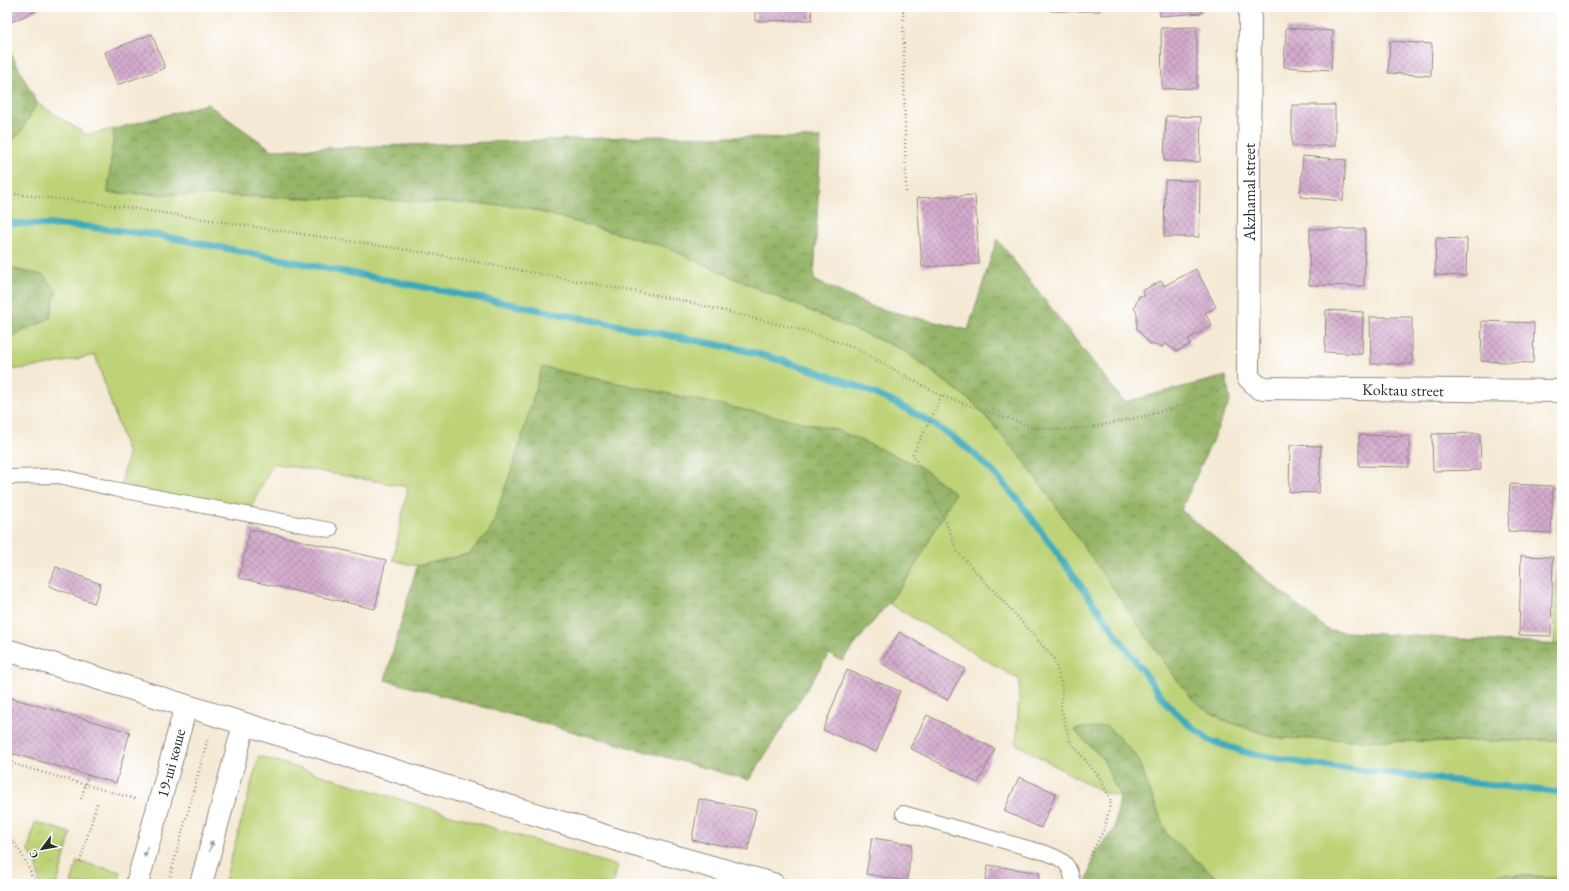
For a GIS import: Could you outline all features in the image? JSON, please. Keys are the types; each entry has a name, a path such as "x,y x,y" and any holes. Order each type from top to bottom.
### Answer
{"street":[{"name":"Akzhamal street","path":"1248,377 1250,7"},
{"name":"Koktau street","path":"1248,377 1259,388 1562,391"},
{"path":"8,649 244,725 634,845 773,884"},
{"name":"19-ші көше","path":"137,884 186,706"},
{"path":"200,884 244,725"}],"lane":[{"path":"7,476 59,476 114,489 330,530"},
{"path":"903,813 1063,859 1071,873 1073,884"}],"path":[{"path":"903,7 906,192"},
{"path":"7,193 110,205 428,253 680,300 802,330 854,348 942,396 1033,427 1060,430 1094,427 1149,415 1181,405 1248,377"},
{"path":"942,396 913,454 950,532 957,551 1054,659 1062,687 1061,708 1070,741 1100,778 1111,801 1105,827 1086,865"},
{"path":"168,884 215,715"},
{"path":"8,778 14,754"},
{"path":"7,762 85,785 157,813"},
{"path":"81,799 88,775"},
{"path":"80,862 97,803"},
{"path":"7,834 22,852 34,884"}],"green space":[{"path":"7,46 37,103 19,135 7,142"},
{"path":"37,103 87,135 114,129 108,193 387,200 519,206 666,247 756,288 903,350 974,403 1025,462 1197,704 1223,720 1276,738 1446,742 1562,740 1562,878 1505,874 1428,884 1224,884 1167,835 1136,755 1107,727 1074,730 1103,759 1120,797 1104,793 1016,744 1020,680 888,603 911,574 516,457 490,531 469,554 417,566 393,560 408,487 273,463 249,512 121,486 128,454 95,355 44,366 7,370 7,339 50,318 43,275 7,268 7,142 19,135"},
{"path":"207,104 272,150 656,136 821,138 814,280 873,307 968,330 997,239 1124,402 1226,376 1230,401 1181,510 1329,631 1562,645 1562,740 1446,742 1276,738 1223,720 1197,704 1179,683 1025,462 974,403 903,350 756,288 666,247 519,206 387,200 108,193 114,129"},
{"path":"7,268 43,275 56,291 50,318 7,339"},
{"path":"542,367 835,429 919,466 955,493 911,574 842,661 829,654 749,780 385,680 417,566 469,554 490,531 516,457"},
{"path":"1562,412 1562,645 1554,645"},
{"path":"1107,726 1136,755 1167,835 1224,884 1086,884 1095,852 1114,830 1120,797 1103,759 1074,729"},
{"path":"259,756 617,866 612,884 224,884"},
{"path":"35,822 71,833 57,884 39,884 37,864 28,850"},
{"path":"77,861 121,872 118,884 71,884"},
{"path":"1505,874 1562,878 1562,884 1428,884"}],"building":[{"path":"7,7 37,7 38,10 7,24"},
{"path":"579,7 591,7 591,8 579,9"},
{"path":"755,7 811,7 812,20 755,21"},
{"path":"976,7 976,9 957,8"},
{"path":"1051,7 1100,7 1100,11 1051,11"},
{"path":"1160,7 1202,7 1202,13 1160,16"},
{"path":"1197,27 1197,88 1162,89 1161,28"},
{"path":"1286,28 1333,31 1331,70 1284,67"},
{"path":"152,34 165,68 117,85 105,52"},
{"path":"1390,41 1432,44 1431,76 1388,73"},
{"path":"1292,105 1335,105 1335,146 1292,146"},
{"path":"1166,116 1201,117 1200,162 1164,161"},
{"path":"1303,156 1346,160 1343,201 1300,197"},
{"path":"1165,180 1200,181 1199,237 1164,237"},
{"path":"975,195 979,264 922,267 917,198"},
{"path":"1310,229 1365,229 1364,286 1309,285"},
{"path":"1436,238 1467,239 1466,276 1435,275"},
{"path":"1196,269 1216,307 1205,313 1212,326 1188,339 1191,344 1177,351 1164,343 1163,347 1150,344 1137,329 1137,313 1134,308 1139,296 1145,296 1142,291 1161,281 1164,286"},
{"path":"1326,310 1363,312 1362,354 1325,352"},
{"path":"1370,317 1412,317 1412,364 1371,364"},
{"path":"1482,321 1534,323 1533,363 1481,361"},
{"path":"1480,433 1481,470 1433,471 1432,434"},
{"path":"1359,435 1409,436 1409,467 1359,466"},
{"path":"1290,445 1321,446 1319,493 1289,492"},
{"path":"1510,484 1553,486 1551,533 1508,531"},
{"path":"250,529 386,560 375,609 239,578"},
{"path":"1521,556 1553,557 1551,636 1519,635"},
{"path":"56,567 101,584 94,603 49,586"},
{"path":"899,632 965,669 947,700 881,663"},
{"path":"847,670 900,691 876,752 823,730"},
{"path":"8,697 130,732 116,783 7,752"},
{"path":"927,715 995,749 978,783 910,748"},
{"path":"1019,777 1056,793 1041,828 1004,811"},
{"path":"699,799 756,810 748,850 692,840"},
{"path":"872,838 912,844 907,881 866,874"},
{"path":"988,865 1040,873 1038,884 985,884"}],"waterway":[{"path":"7,223 79,226 157,235 739,349 826,374 882,397 910,411 961,443 984,463 1019,501 1167,704 1187,723 1211,741 1248,753 1308,764 1562,793"}]}
